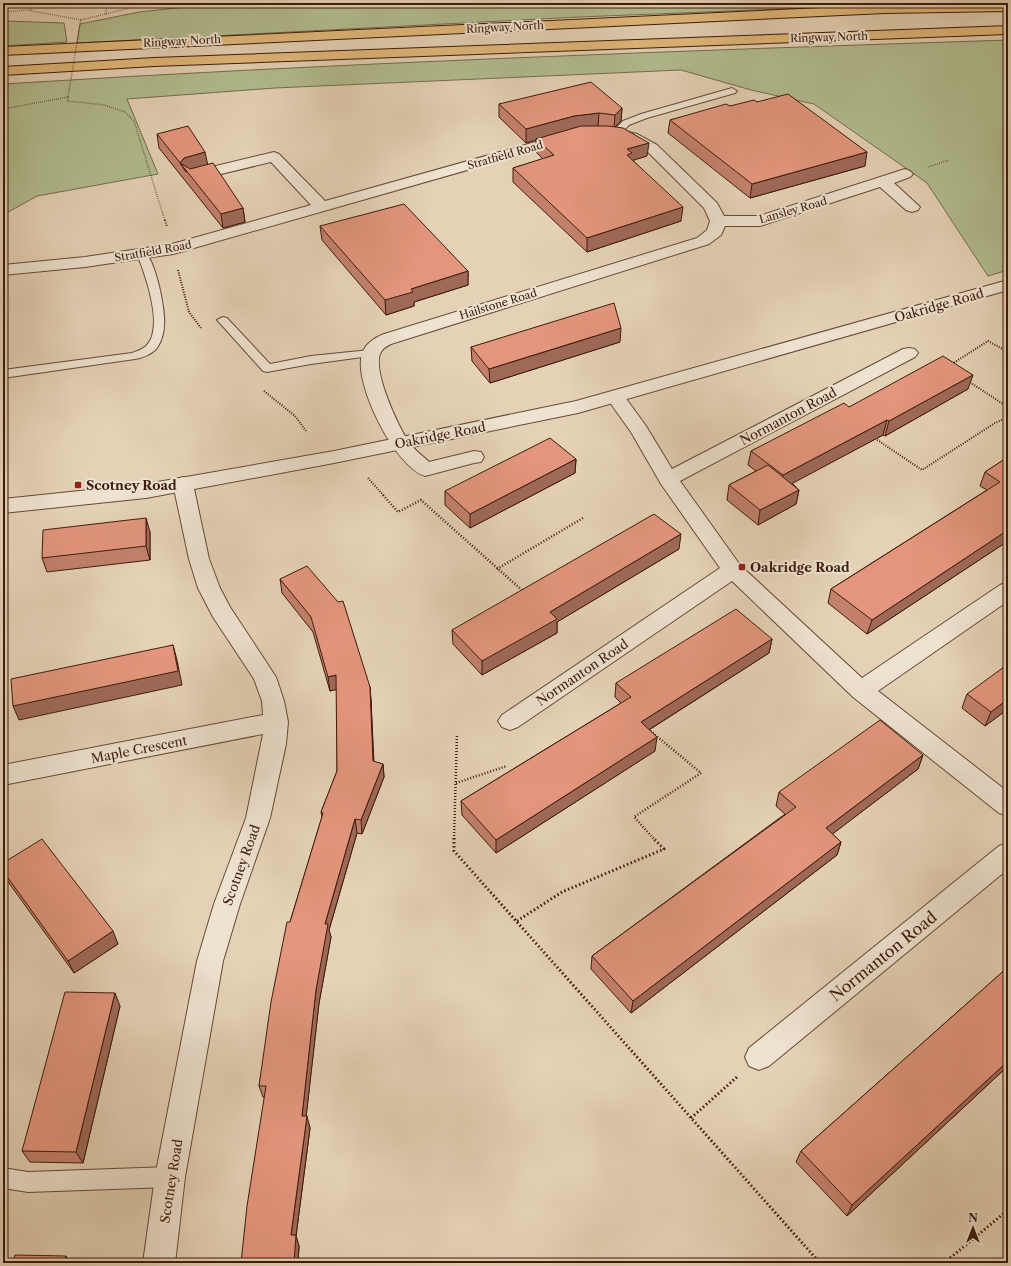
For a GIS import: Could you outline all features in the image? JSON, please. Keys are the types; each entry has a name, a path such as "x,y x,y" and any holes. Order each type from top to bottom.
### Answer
{"highway":[{"name":"Ringway North","path":"3,51 884,9 1008,7"},
{"name":"Ringway North","path":"3,71 154,62 1008,30"}],"street":[{"path":"609,133 632,137 652,148 711,206 718,221"},
{"name":"Stratfield Road","path":"3,270 85,262 172,250 579,134"},
{"path":"192,176 274,157 322,207"},
{"name":"Lansley Road","path":"718,221 760,221 905,174"},
{"path":"884,182 912,207"},
{"name":"Hailstone Road","path":"370,353 375,346 390,338 703,241 715,232 718,221"},
{"name":"Oakridge Road","path":"3,506 146,491 401,446 615,398 1008,285"},
{"path":"370,353 368,360 369,369 375,392 401,446 425,469 474,457"},
{"name":"Normanton Road","path":"668,479 908,353"},
{"path":"615,398 639,430 668,479 733,570 861,691 1008,806"},
{"name":"Scotney Road","path":"159,1263 170,1177 210,961 227,904 258,818 274,744 276,722 273,701 265,677 221,611 209,588 199,559 183,484"},
{"name":"Normanton Road","path":"510,721 733,570"},
{"path":"861,691 1008,590"},
{"name":"Maple Crescent","path":"3,775 276,722"},
{"name":"Normanton Road","path":"758,1057 1008,854"}],"lane":[{"path":"609,133 626,123 644,116 732,91"},
{"path":"3,374 135,356 147,351 153,346 158,333 159,316 149,272 142,254"},
{"path":"222,320 267,368 311,360 370,353"},
{"path":"3,1178 28,1182 170,1177"}],"path":[{"path":"31,3 31,11"},
{"path":"106,3 106,14"},
{"path":"3,12 27,10 81,20 138,6 182,3"},
{"path":"81,20 68,101 104,105 125,112 134,121 168,232"},
{"path":"3,109 68,97"},
{"path":"946,368 988,341 1008,352"},
{"path":"965,380 1003,404 1008,401"},
{"path":"870,435 922,470 1008,417"},
{"path":"368,478 398,512 421,500 524,592"},
{"path":"497,569 583,518"},
{"path":"516,921 562,892 664,849 634,817 702,773 644,725"},
{"path":"457,734 454,850 820,1263"},
{"path":"456,783 507,766"},
{"path":"691,1118 758,1057"},
{"path":"944,1263 1008,1210"}],"green space":[{"path":"289,3 931,3 579,17 77,43 80,24 139,12 204,5"},
{"path":"3,21 64,23 67,42 3,46"},
{"path":"1008,40 1008,270 988,276 927,183 814,104 751,90 681,70 275,88 127,99 158,174 37,196 3,215 3,84 506,58"}],"building":[{"path":"591,82 622,108 615,115 599,113 574,116 526,129 499,104"},
{"path":"788,94 867,152 752,184 670,120 726,104 730,106 754,100 757,102"},
{"path":"188,126 205,152 184,158 180,163 157,134"},
{"path":"581,126 608,126 623,128 649,143 627,149 632,153 627,155 683,207 587,238 513,168 554,155 536,139"},
{"path":"180,163 190,169 213,163 243,208 221,214"},
{"path":"404,204 468,271 411,289 413,292 385,300 320,226"},
{"path":"614,303 621,328 489,369 471,347"},
{"path":"943,356 973,375 889,421 887,420 783,475 751,451 844,403 849,407"},
{"path":"550,438 576,459 470,514 445,491"},
{"path":"1008,457 1008,530 872,620 831,589 1000,482 985,472"},
{"path":"768,465 799,490 760,510 729,485"},
{"path":"654,514 681,534 550,612 557,619 482,661 452,630"},
{"path":"146,518 146,546 42,558 43,530"},
{"path":"307,566 338,602 343,601 370,687 373,761 383,764 361,820 355,819 325,924 328,924 316,990 302,1116 307,1116 291,1235 296,1235 294,1263 241,1263 247,1206 266,1086 259,1086 271,1002 287,922 290,922 323,813 321,812 337,771 336,675 328,677 311,617 280,579"},
{"path":"736,609 772,639 641,722 657,737 496,840 461,801 631,697 616,683"},
{"path":"173,645 178,671 13,706 11,679"},
{"path":"1008,664 1008,699 991,712 967,694"},
{"path":"880,720 923,755 826,828 841,842 633,1001 592,956 796,807 779,792"},
{"path":"42,839 113,931 68,961 3,871 3,863"},
{"path":"1008,967 1008,1061 852,1205 801,1151"},
{"path":"65,992 115,993 76,1152 22,1151"},
{"path":"15,1255 66,1256 64,1263 13,1263"}],"place":[{"name":"Scotney Road","path":"78,485"},
{"name":"Oakridge Road","path":"742,567"}]}
